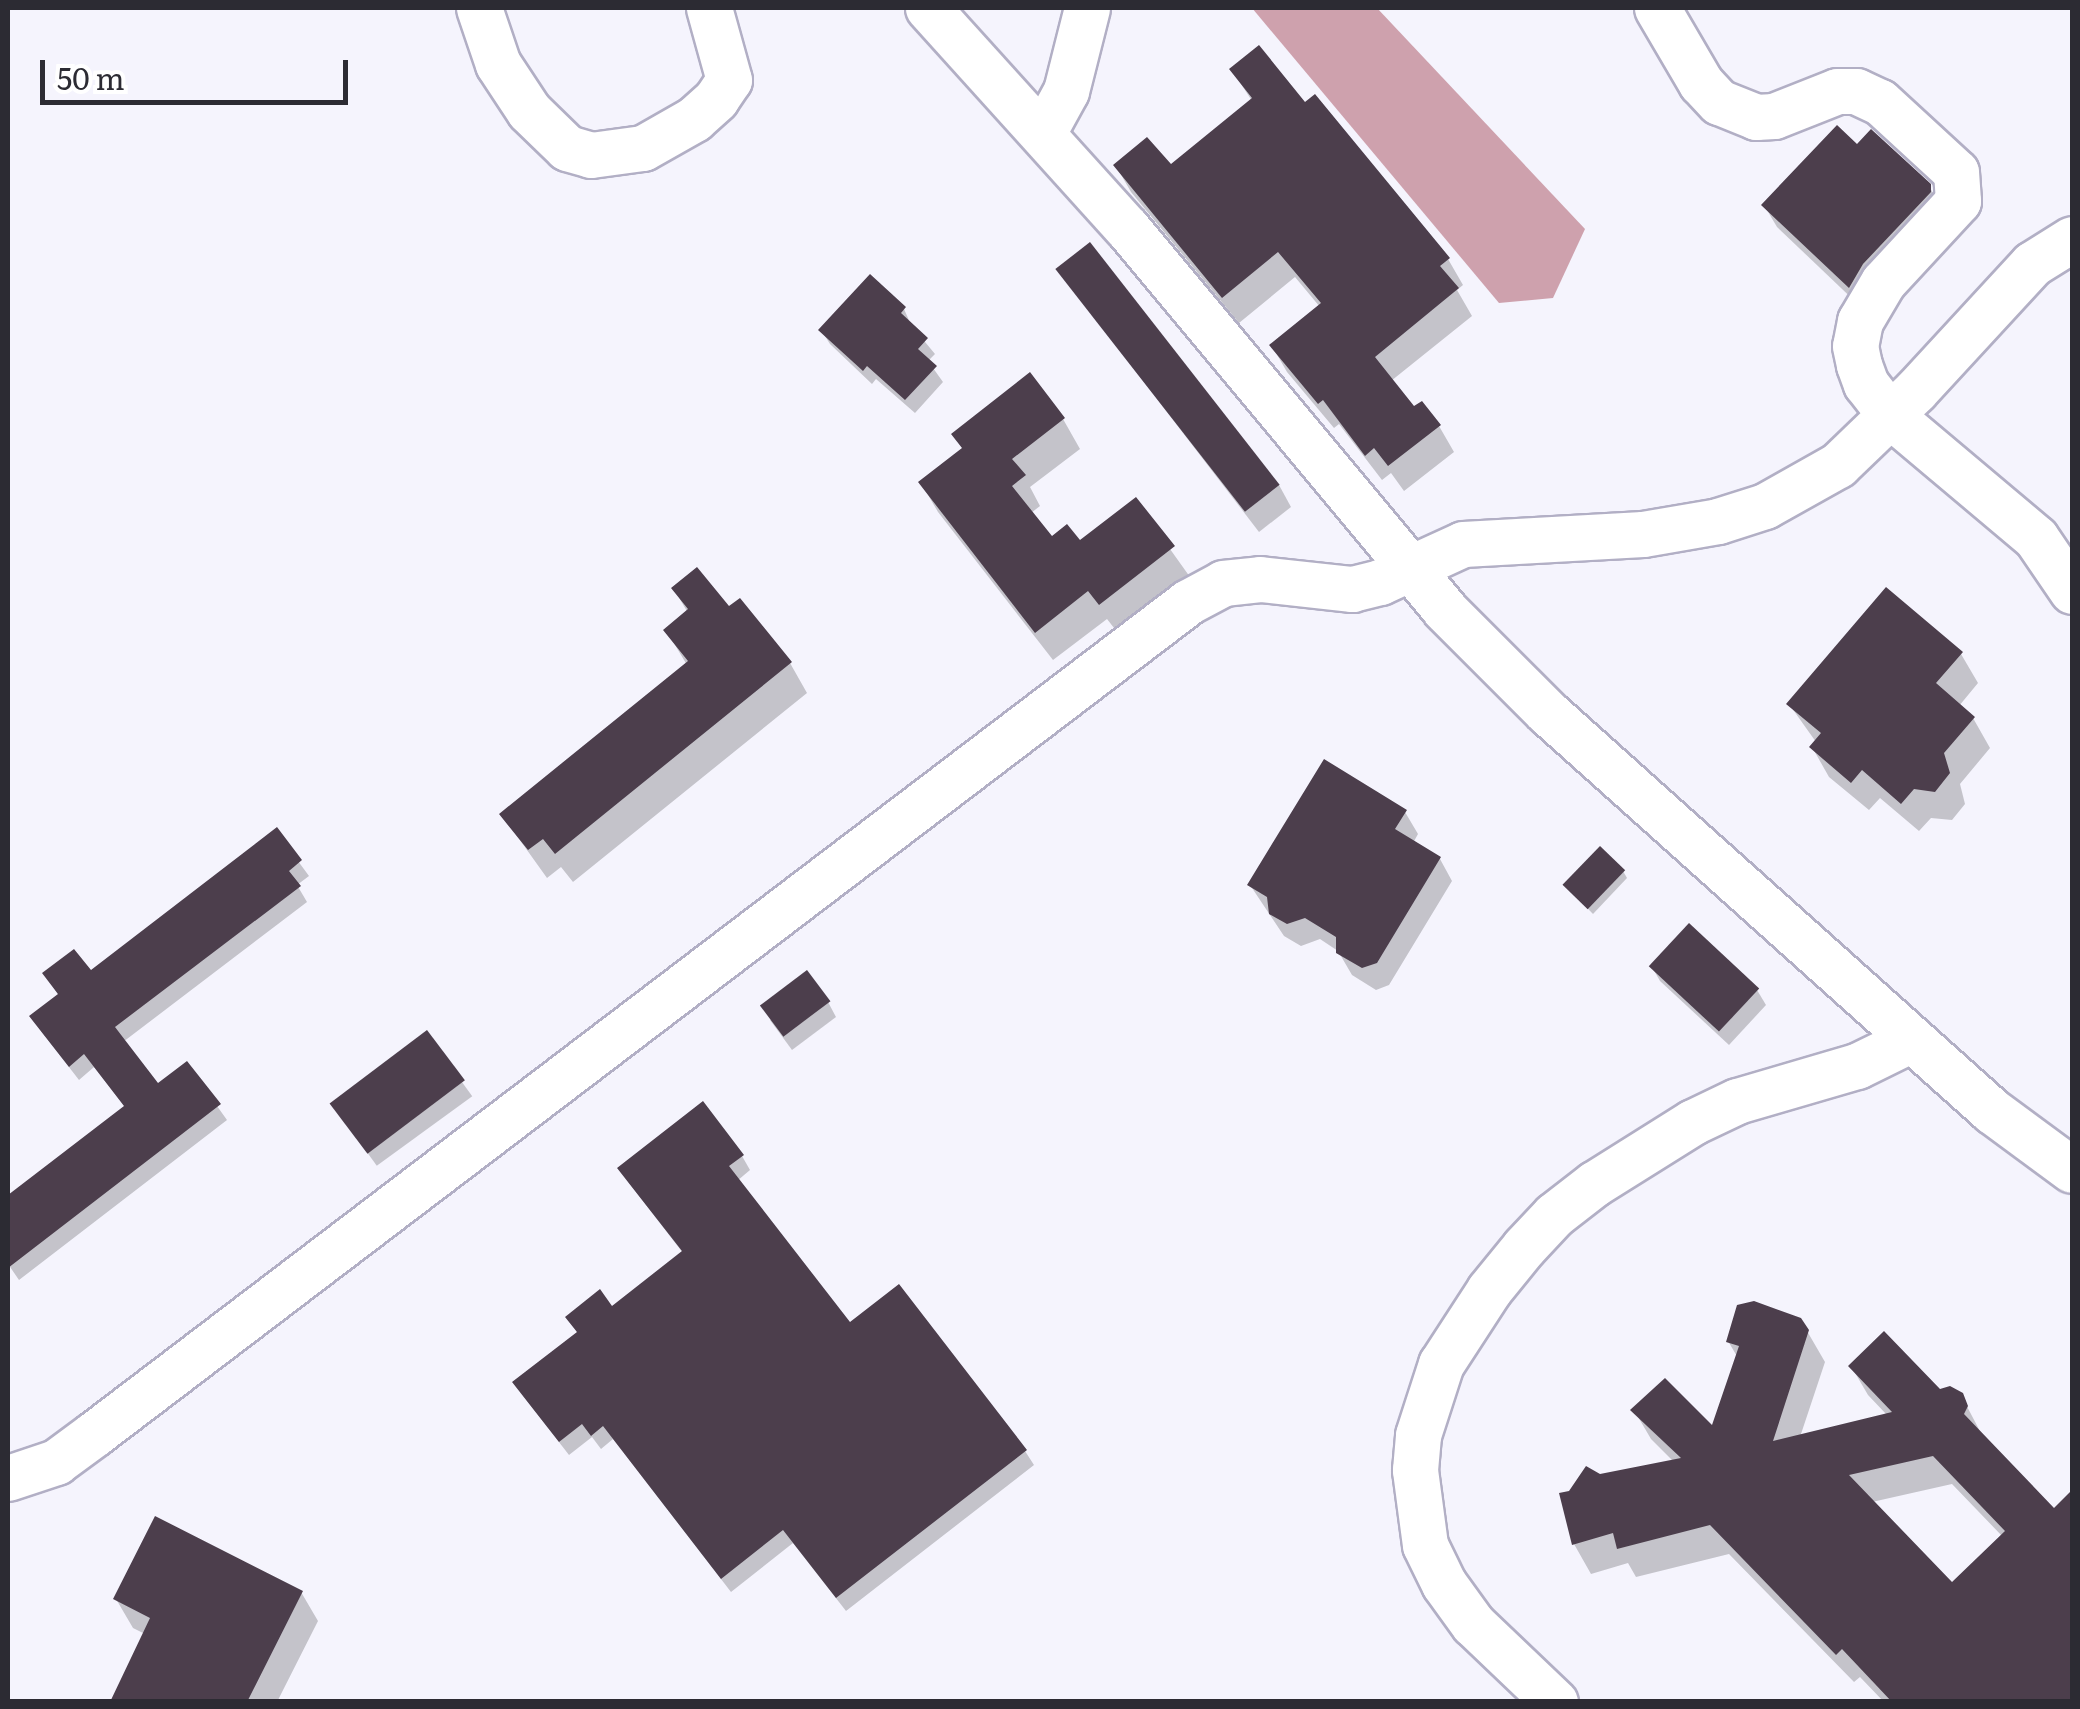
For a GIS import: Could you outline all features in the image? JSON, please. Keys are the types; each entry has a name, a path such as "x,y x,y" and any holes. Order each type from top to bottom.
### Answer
{"lane":[{"path":"479,8 498,64 529,111 567,148 591,155 643,148 694,118 716,99 730,80 709,8"},
{"path":"928,8 1127,228 1408,568 1547,712 1992,1111 2072,1170"},
{"path":"1042,132 1066,91 1087,8"},
{"path":"1658,8 1701,83 1718,102 1756,117 1774,116 1837,91 1856,91 1880,102 1956,172 1958,202 1882,282 1860,321 1855,346 1859,365 1866,384 1890,416 2036,538 2072,592"},
{"path":"8,1478 56,1462 94,1434 1188,602 1223,583 1260,579 1352,589 1380,582 1464,544 1642,534 1718,521 1765,506 1838,465 1890,416 2032,264 2072,239"},
{"path":"1554,1702 1473,1624 1444,1584 1425,1545 1415,1470 1418,1435 1442,1364 1488,1290 1524,1247 1554,1215 1594,1184 1693,1122 1737,1101 1857,1066 1912,1039"}],"shaded area":[{"path":"1252,8 1377,8 1585,229 1553,298 1499,303"}],"building":[{"path":"1259,45 1305,102 1315,94 1450,258 1440,266 1459,288 1375,357 1414,406 1422,401 1441,425 1388,466 1374,448 1365,456 1323,400 1318,404 1269,345 1321,303 1278,252 1222,298 1113,165 1147,137 1171,164 1252,98 1229,69"},
{"path":"1837,125 1857,144 1871,129 1931,184 1931,192 1863,264 1849,288 1761,205"},
{"path":"1090,242 1280,485 1245,512 1055,269"},
{"path":"870,274 906,307 901,313 928,338 918,349 937,366 905,400 867,366 863,371 818,330"},
{"path":"1030,372 1065,418 1012,459 1026,475 1012,486 1052,536 1067,524 1080,540 1136,497 1175,546 1099,605 1088,591 1035,633 918,482 962,448 951,434"},
{"path":"697,567 729,606 740,598 792,662 555,854 543,839 528,850 499,814 688,661 663,630 688,609 671,588"},
{"path":"1886,587 1963,652 1936,683 1975,717 1944,753 1950,773 1935,792 1914,789 1901,804 1862,770 1851,783 1809,747 1821,733 1786,704"},
{"path":"1324,759 1407,810 1395,829 1441,857 1377,963 1362,968 1336,953 1336,937 1305,918 1287,924 1269,914 1267,897 1247,885"},
{"path":"277,827 302,860 289,871 301,886 115,1027 158,1083 187,1061 221,1104 8,1268 8,1195 124,1106 84,1054 69,1067 29,1016 58,994 42,973 74,949 91,970"},
{"path":"1600,846 1625,870 1588,909 1562,885"},
{"path":"1689,923 1759,988 1719,1032 1649,966"},
{"path":"807,970 830,1001 783,1037 760,1006"},
{"path":"427,1030 465,1080 367,1154 330,1103"},
{"path":"703,1101 744,1155 729,1166 850,1322 899,1284 1027,1450 836,1598 783,1530 721,1579 603,1426 591,1436 582,1424 559,1442 512,1382 577,1332 565,1317 600,1289 612,1306 682,1251 617,1168"},
{"path":"1754,1301 1801,1318 1809,1330 1773,1441 1892,1412 1848,1366 1884,1331 1940,1389 1950,1386 1963,1393 1968,1406 1964,1414 2054,1508 2072,1490 2072,1702 1892,1702 1842,1649 1836,1655 1710,1525 1617,1549 1613,1533 1572,1545 1559,1493 1569,1491 1586,1466 1600,1474 1681,1458 1630,1410 1665,1378 1712,1425 1739,1346 1726,1342 1737,1305","holes":["1933,1456 2005,1531 1952,1582 1849,1475"]},
{"path":"155,1516 303,1591 247,1702 110,1702 150,1618 113,1599"}]}
